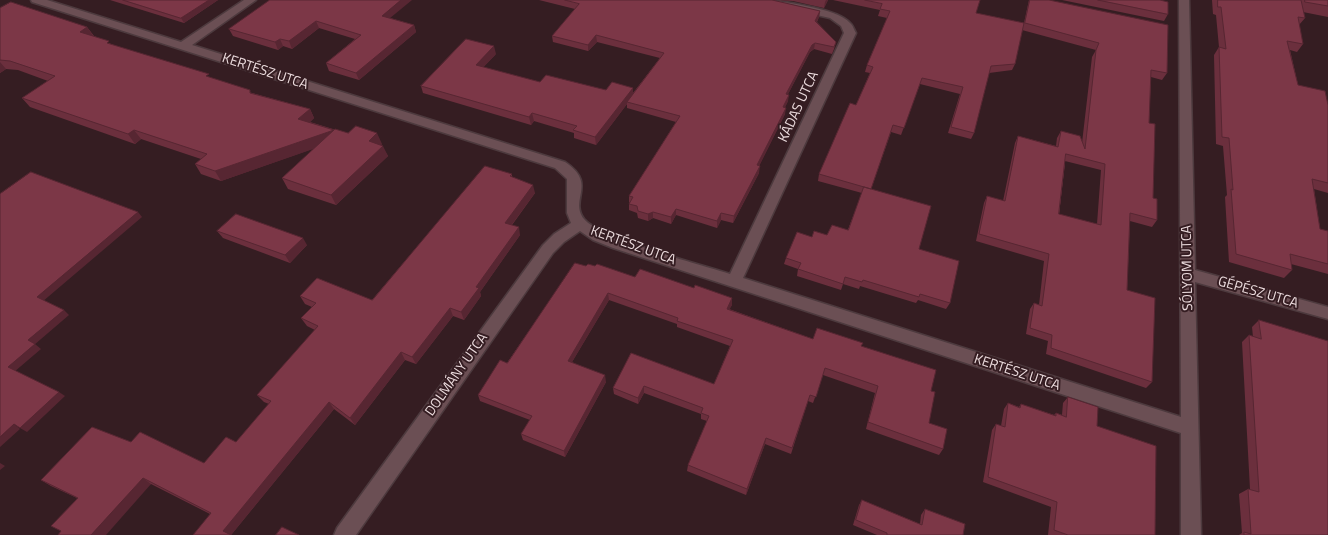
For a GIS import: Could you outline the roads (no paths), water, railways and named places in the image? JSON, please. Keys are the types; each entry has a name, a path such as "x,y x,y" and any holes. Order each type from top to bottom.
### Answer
{"street":[{"name":"KERTÉSZ UTCA","path":"36,0 562,166 576,180 574,210 580,224 592,233 734,281 1189,428"},
{"path":"183,46 251,0"},
{"name":"KÁDAS UTCA","path":"734,281 850,33 846,24 834,16 763,0"},
{"name":"SÓLYOM UTCA","path":"1184,0 1180,30 1188,274 1191,535"},
{"name":"DOLMÁNY UTCA","path":"344,535 548,248 580,224"},
{"name":"GÉPÉSZ UTCA","path":"1188,274 1328,313"}]}
